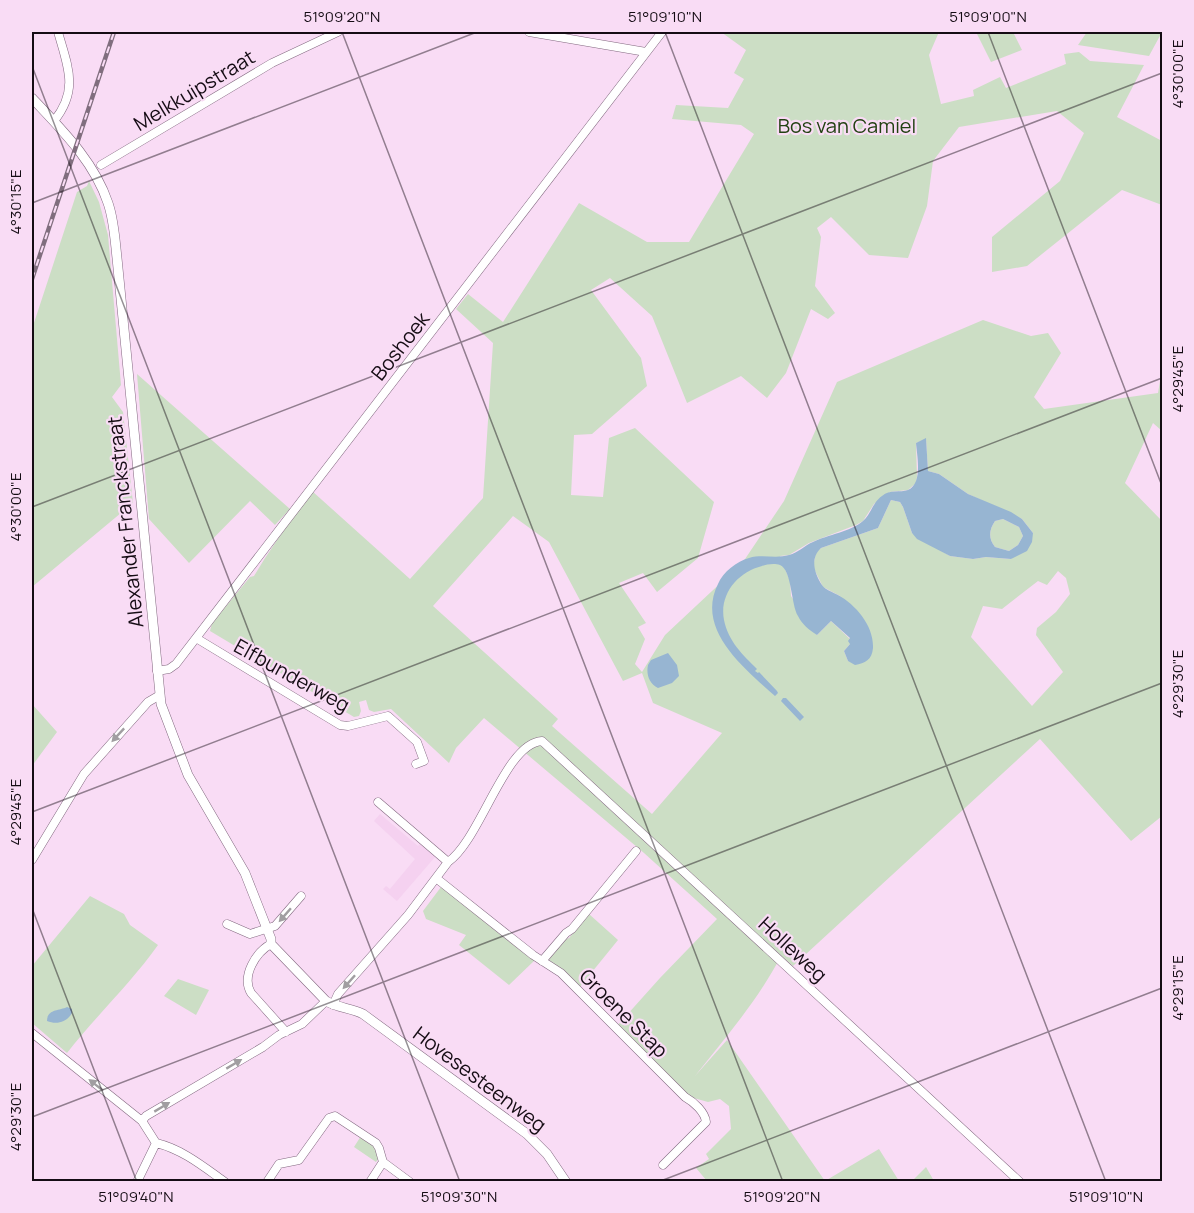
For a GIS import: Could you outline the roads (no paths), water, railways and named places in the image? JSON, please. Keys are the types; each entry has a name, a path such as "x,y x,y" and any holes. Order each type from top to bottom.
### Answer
{"street":[{"path":"54,122 66,105 69,93 69,70 58,32"},
{"name":"Melkkuipstraat","path":"101,165 272,63 338,32"},
{"path":"529,32 646,52"},
{"name":"Boshoek","path":"157,671 173,667 196,638 662,32"},
{"name":"Alexander Franckstraat","path":"32,98 73,143 95,173 108,204 112,219 160,695 188,775 245,873 271,944"},
{"name":"Elfbunderweg","path":"196,638 337,723 348,726 384,716 391,717 417,741 424,761"},
{"path":"32,860 42,840 92,764 148,702 160,695"},
{"name":"Holleweg","path":"448,862 454,858 477,826 509,768 534,742 542,741 1020,1182"},
{"path":"142,1121 183,1094 302,1024 330,1003 408,915 448,862 378,802"},
{"path":"542,961 579,921 636,851"},
{"name":"Groene Stap","path":"436,878 542,961 561,973 681,1093 693,1102 706,1120 663,1165"},
{"path":"227,924 250,934 275,926 301,897"},
{"path":"286,1032 250,993 247,986 254,961 263,949 271,944 330,1003"},
{"name":"Hovesesteenweg","path":"330,1003 354,1009 363,1014 527,1134 547,1154 566,1182"},
{"path":"32,1033 142,1121 156,1143 172,1148 190,1158 225,1182"},
{"path":"267,1182 279,1164 299,1160 332,1116 339,1118 376,1143 380,1148 383,1162 410,1182"},
{"path":"137,1182 156,1143"},
{"path":"370,1182 383,1162"}],"water":[{"path":"926,438 928,471 939,474 968,494 1022,519 1033,533 1032,542 1027,551 1011,559 986,557 973,559 950,556 917,539 912,533 900,502 891,500 878,528 821,548 815,556 814,566 823,587 845,599 857,610 867,624 873,640 870,658 855,665 848,661 844,651 850,644 848,641 850,638 831,621 817,635 802,622 796,611 784,568 778,564 769,564 745,573 727,593 723,610 724,620 726,628 741,653 757,669 755,671 759,672 777,691 775,696 738,661 718,633 713,617 713,601 720,580 744,559 789,555 819,539 853,528 863,521 876,501 885,494 913,487 916,482 918,462 916,443","holes":["1003,519 1019,527 1023,536 1018,545 1009,551 995,547 990,534 995,521"]},
{"path":"668,653 677,665 679,676 672,683 658,688 649,678 648,665 651,660"},
{"path":"786,698 804,717 800,721 781,701"},
{"path":"67,1007 72,1009 72,1013 65,1021 58,1023 47,1021 51,1012"}],"railway":[{"path":"32,279 114,32"}],"park label":[{"name":"Bos van Camiel","path":"847,125"}]}
